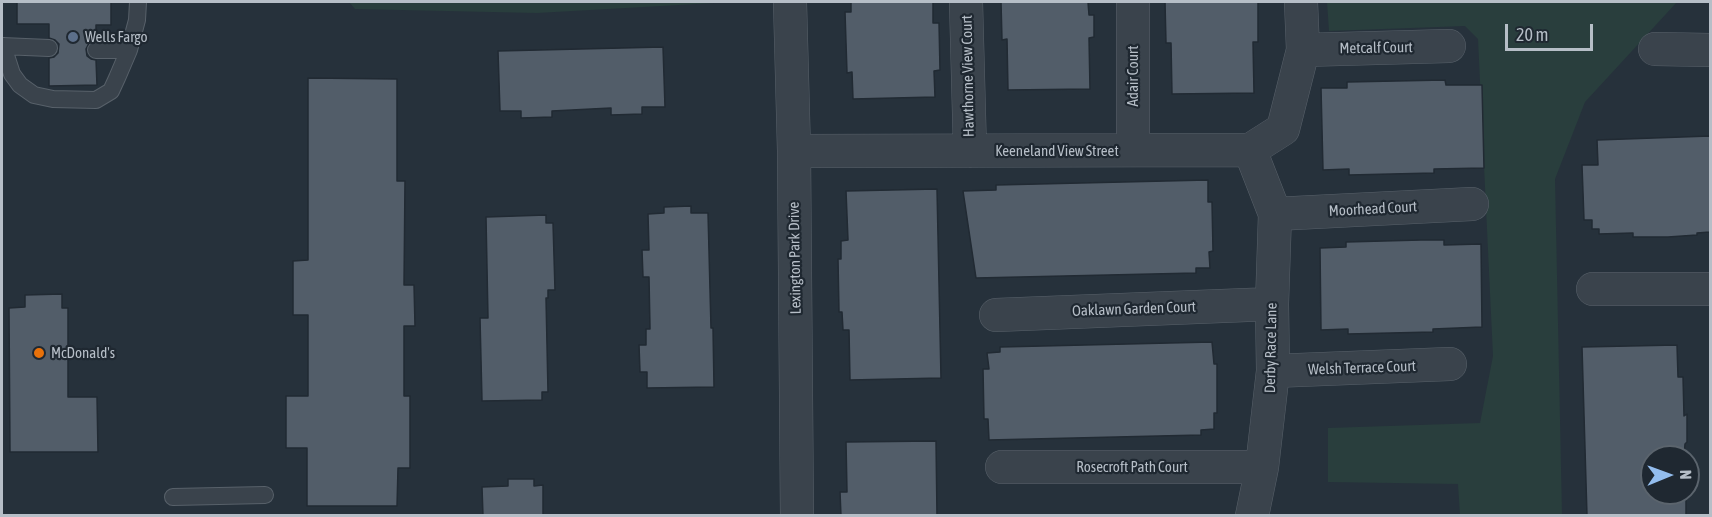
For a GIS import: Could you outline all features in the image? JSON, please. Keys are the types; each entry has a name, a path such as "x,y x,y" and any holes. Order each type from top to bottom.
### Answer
{"street":[{"name":"Lexington Park Drive","path":"790,2 794,150 797,516"},
{"name":"Hawthorne View Court","path":"966,2 970,151"},
{"name":"Adair Court","path":"1133,2 1133,150"},
{"path":"1275,214 1250,150 1283,129 1303,50 1301,2"},
{"name":"Metcalf Court","path":"1303,50 1449,46"},
{"path":"1655,49 1710,50"},
{"name":"Keeneland View Street","path":"794,150 1250,150"},
{"name":"Moorhead Court","path":"1275,214 1472,204"},
{"name":"Derby Race Lane","path":"1252,516 1262,468 1273,371 1272,304 1275,214"},
{"path":"1593,289 1710,289"},
{"name":"Oaklawn Garden Court","path":"996,315 1272,304"},
{"name":"Welsh Terrace Court","path":"1273,371 1450,364"},
{"name":"Rosecroft Path Court","path":"1002,467 1262,468"}],"lane":[{"path":"49,48 2,46 12,74 20,85 34,95 53,99 96,100 111,91 129,50 137,20 138,2"},
{"path":"96,50 129,50"},
{"path":"172,497 265,495"}],"green space":[{"path":"349,2 732,2 537,13 355,9"},
{"path":"1327,2 1677,2 1585,102 1555,179 1562,515 1460,515 1458,484 1328,482 1328,428 1480,423 1493,356 1478,39 1465,26 1329,31"}],"building":[{"name":"Wells Fargo","path":"17,2 111,2 111,25 96,25 96,39 90,41 86,49 87,56 96,60 97,85 49,86 49,58 58,53 59,44 49,38 49,24 17,24"},
{"path":"851,2 933,2 933,23 939,23 940,70 934,71 935,97 853,99 852,72 847,73 845,12 851,12"},
{"path":"1001,2 1088,2 1089,15 1094,15 1094,37 1089,38 1090,89 1008,90 1007,39 1002,40"},
{"path":"1165,2 1258,2 1258,42 1253,42 1254,93 1172,94 1171,43 1166,43"},
{"path":"663,47 665,107 642,107 642,114 611,115 611,108 552,111 552,117 521,118 521,111 500,111 498,51"},
{"path":"308,78 397,79 397,181 405,181 404,285 414,285 415,326 404,326 404,396 410,396 410,468 398,468 397,506 307,506 307,448 286,448 286,396 308,396 308,315 293,315 293,261 308,260"},
{"path":"1445,80 1446,85 1482,85 1484,168 1434,169 1434,173 1349,175 1349,169 1323,170 1321,88 1347,88 1347,82"},
{"path":"1710,136 1710,232 1668,237 1633,237 1633,233 1599,234 1599,229 1592,229 1592,220 1584,220 1582,165 1598,165 1597,140"},
{"path":"1208,180 1208,202 1212,202 1213,251 1209,252 1210,268 1196,268 1196,273 976,278 963,191 996,190 996,185"},
{"path":"937,189 941,378 850,380 849,330 843,330 842,312 839,312 838,259 841,259 841,241 848,240 846,191"},
{"path":"691,206 691,213 708,213 714,387 647,388 647,372 640,372 639,345 646,345 646,329 650,329 649,277 643,277 642,250 649,250 648,214 664,213 664,207"},
{"path":"546,215 546,223 553,223 555,290 548,290 548,298 546,298 548,392 542,392 542,400 482,401 480,318 488,318 486,217"},
{"path":"1444,240 1444,245 1481,244 1482,327 1433,329 1433,332 1348,334 1348,329 1321,330 1320,248 1346,247 1346,242"},
{"name":"McDonald's","path":"62,294 62,308 68,308 68,397 97,397 98,452 10,452 9,308 25,307 25,295"},
{"path":"1212,342 1214,364 1217,364 1217,413 1214,413 1214,429 1201,430 1201,435 989,440 988,419 984,419 983,369 989,369 987,353 1000,352 1000,347"},
{"path":"1677,345 1678,377 1683,377 1684,416 1687,414 1687,442 1685,445 1640,445 1640,505 1686,505 1686,516 1587,516 1582,347"},
{"path":"936,441 937,516 841,516 840,492 847,492 846,442"},
{"path":"508,479 534,479 534,486 543,485 543,516 483,516 482,487 508,486"}],"place":[{"name":"Wells Fargo","path":"73,37"},
{"name":"McDonald's","path":"39,353"}]}
